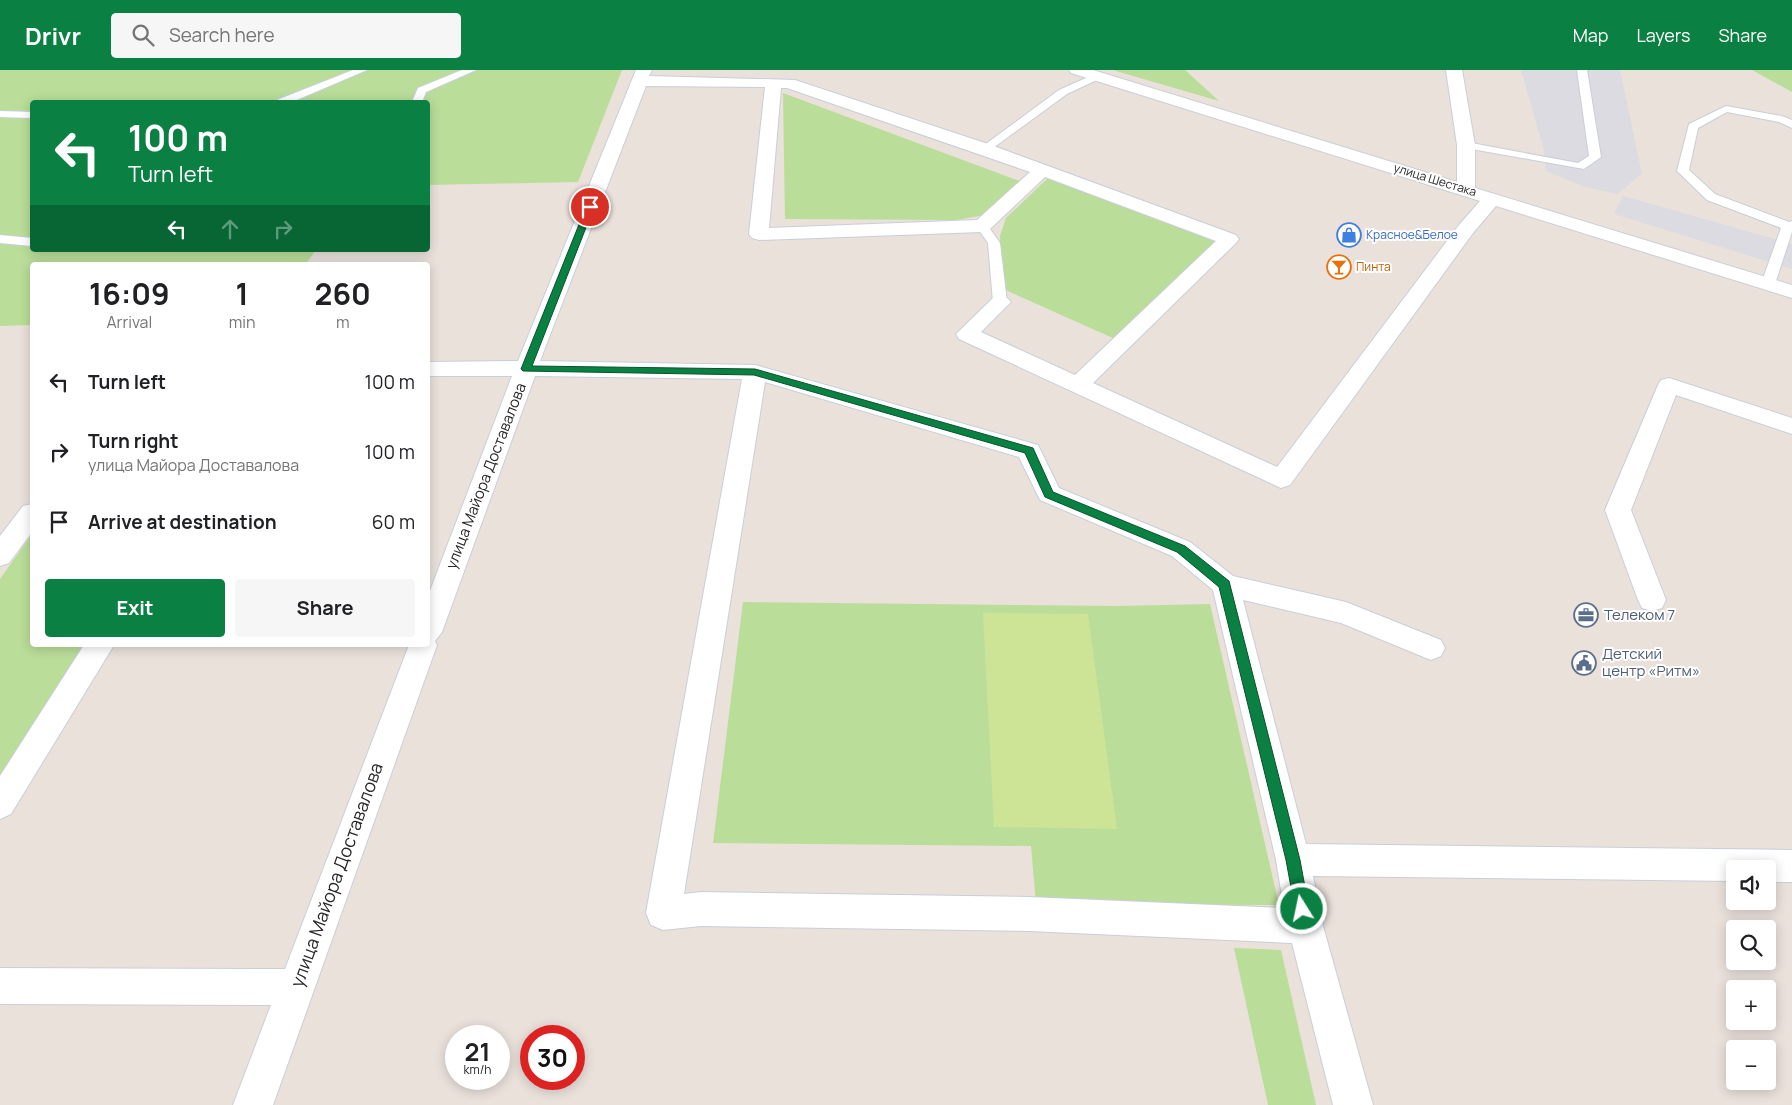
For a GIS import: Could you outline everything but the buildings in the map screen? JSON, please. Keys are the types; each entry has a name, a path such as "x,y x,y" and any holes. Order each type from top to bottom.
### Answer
{"street":[{"name":"улица Шестака","path":"1077,70 1466,189 1792,292"},
{"path":"1454,70 1466,145 1466,189"},
{"path":"642,76 789,83 984,148 1041,171 1229,239 1078,385"},
{"name":"улица Майора Доставалова","path":"430,627 526,369 642,76"},
{"path":"773,83 758,234 982,226 1041,171"},
{"path":"1000,302 967,334 1281,479 1466,230 1493,198"},
{"path":"430,369 755,372 1029,451 1049,494 1181,549 1224,584 1346,613 1431,648"},
{"path":"755,372 663,913 701,909 1029,914 1305,926"},
{"path":"1652,600 1618,510 1669,385 1792,426"},
{"path":"0,556 30,516"},
{"path":"1224,584 1293,860 1305,926 1353,1105"},
{"path":"0,804 99,647"},
{"name":"улица Майора Доставалова","path":"253,1105 294,987 421,647"},
{"path":"1293,860 1357,859 1792,866"},
{"path":"0,986 294,987"}],"lane":[{"path":"289,100 362,70"},
{"path":"418,100 422,90 471,70"},
{"path":"1466,145 1580,167 1595,156 1592,126 1582,70"},
{"path":"984,148 1063,92 1097,76"},
{"path":"1768,284 1790,226 1711,198 1683,171 1693,126 1726,109 1782,119 1792,125"},
{"path":"0,114 30,115"},
{"path":"982,226 994,243 1000,302"},
{"path":"0,239 30,242"}],"shaded area":[{"path":"1521,70 1620,70 1642,174 1617,194 1585,187 1546,171 1544,150"},
{"path":"1623,196 1792,244 1792,269 1614,214"}],"green space":[{"path":"0,70 622,70 578,182 430,185 430,100 30,100 30,252 315,252 307,262 30,262 30,325 0,326"},
{"path":"1114,70 1185,70 1219,101 1116,71"},
{"path":"1752,70 1792,70 1792,92"},
{"path":"783,93 1025,183 985,215 956,220 785,219"},
{"path":"1048,178 1219,240 1115,339 1001,288 1000,236 1006,218"},
{"path":"30,537 30,647 88,647 0,784 0,579"},
{"path":"743,602 1118,606 1210,604 1279,905 1036,904 1031,846 713,843"},
{"path":"983,613 1088,614 1117,829 994,827"},
{"path":"1234,948 1281,950 1316,1105 1268,1105"}],"place":[{"name":"Красное&Белое","path":"1349,235"},
{"name":"Пинта","path":"1339,267"},
{"name":"Телеком 7","path":"1586,615"},
{"name":"Детский центр «Ритм»","path":"1584,663"}],"route":[{"path":"590,207 526,369 597,368 755,372 1029,451 1049,494 1181,549 1224,584 1293,860 1302,909"}]}
